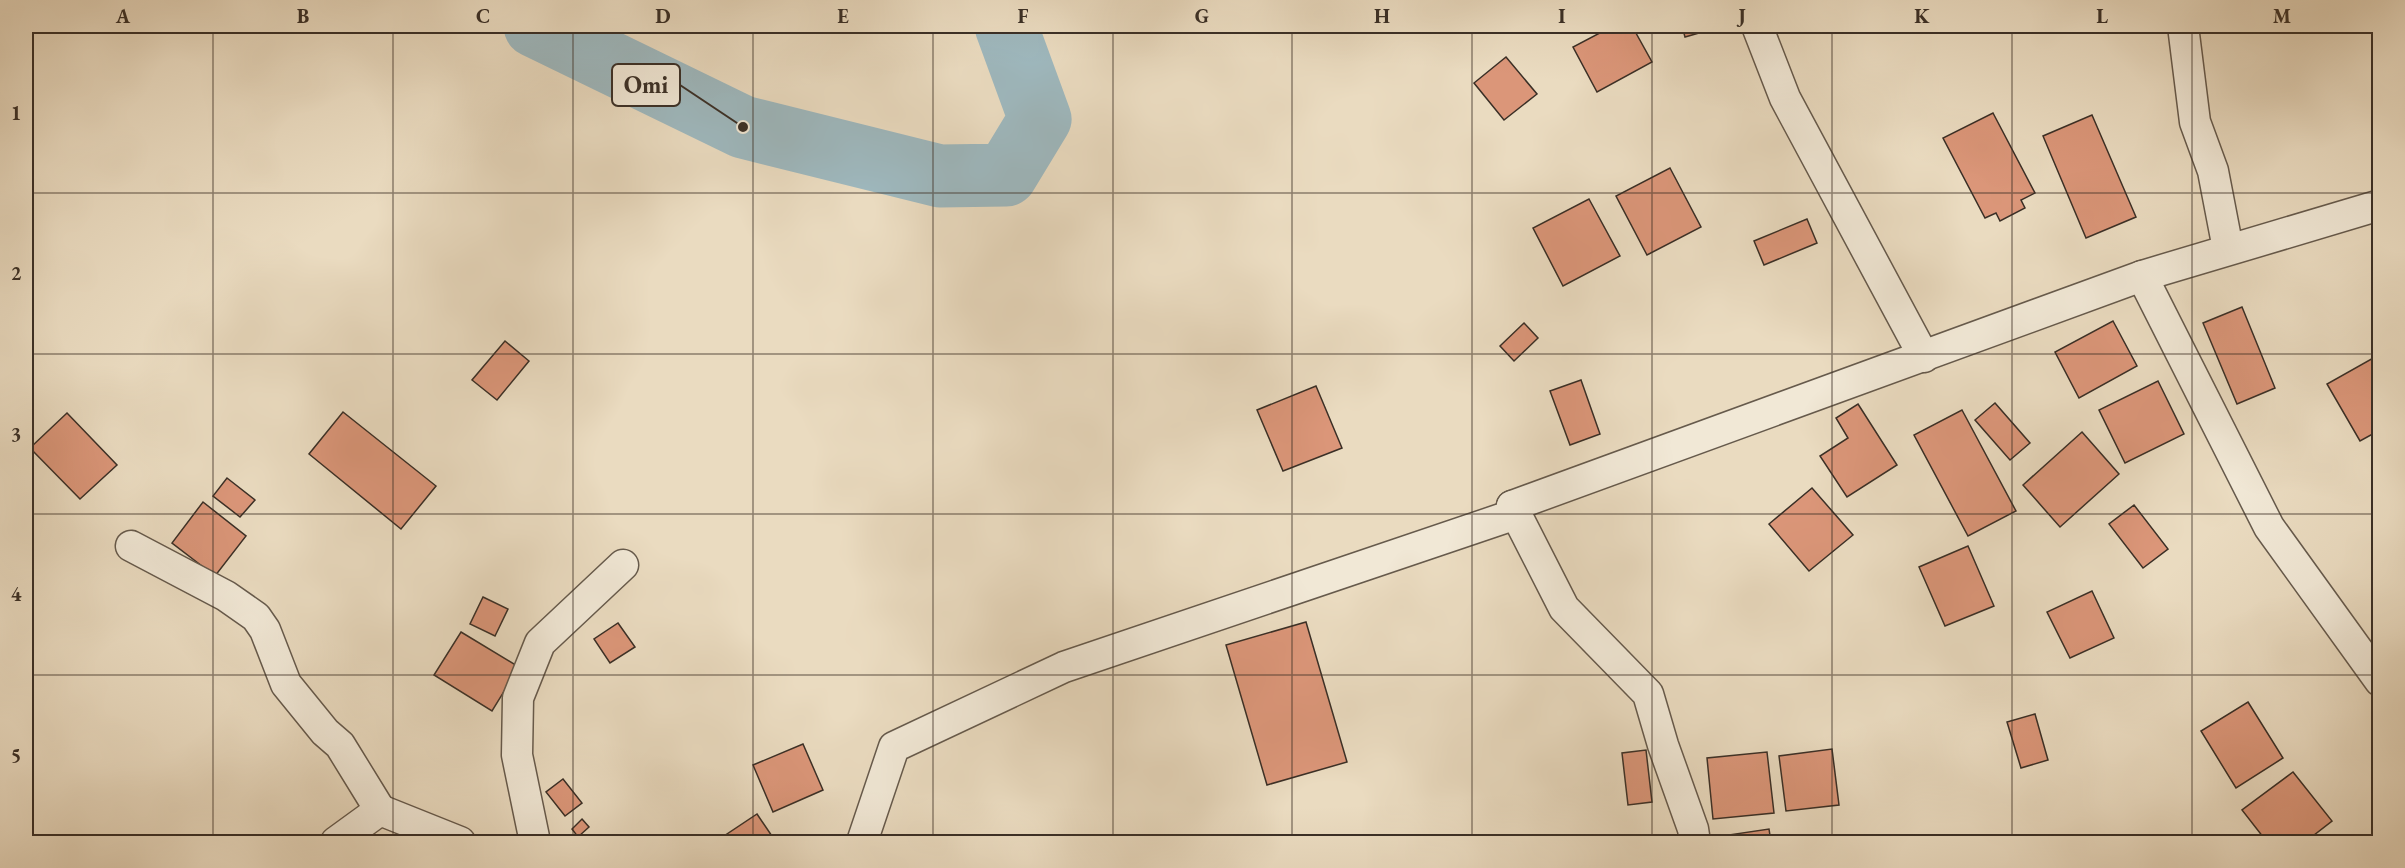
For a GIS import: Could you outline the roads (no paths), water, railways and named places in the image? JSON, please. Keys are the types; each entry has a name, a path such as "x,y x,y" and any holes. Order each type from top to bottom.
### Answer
{"street":[{"path":"1757,26 1785,98 1924,357"},
{"path":"2183,26 2195,122 2213,171 2228,249"},
{"path":"1512,506 2142,276 2379,205"},
{"path":"2142,276 2269,528 2379,681"},
{"path":"862,843 894,747 1064,667 1510,516 1512,506"},
{"path":"1512,506 1564,608 1648,694 1663,745 1693,829 1695,843"},
{"path":"131,546 226,596 256,617 265,630 286,684 325,732 340,745 380,810 460,843"},
{"path":"535,843 518,755 518,698 540,643 623,566"},
{"path":"336,843 380,810"}],"waterway":[{"path":"535,26 743,127 940,176 1006,175 1040,119 1006,26"}],"place":[{"name":"Omi","path":"743,127"}]}
